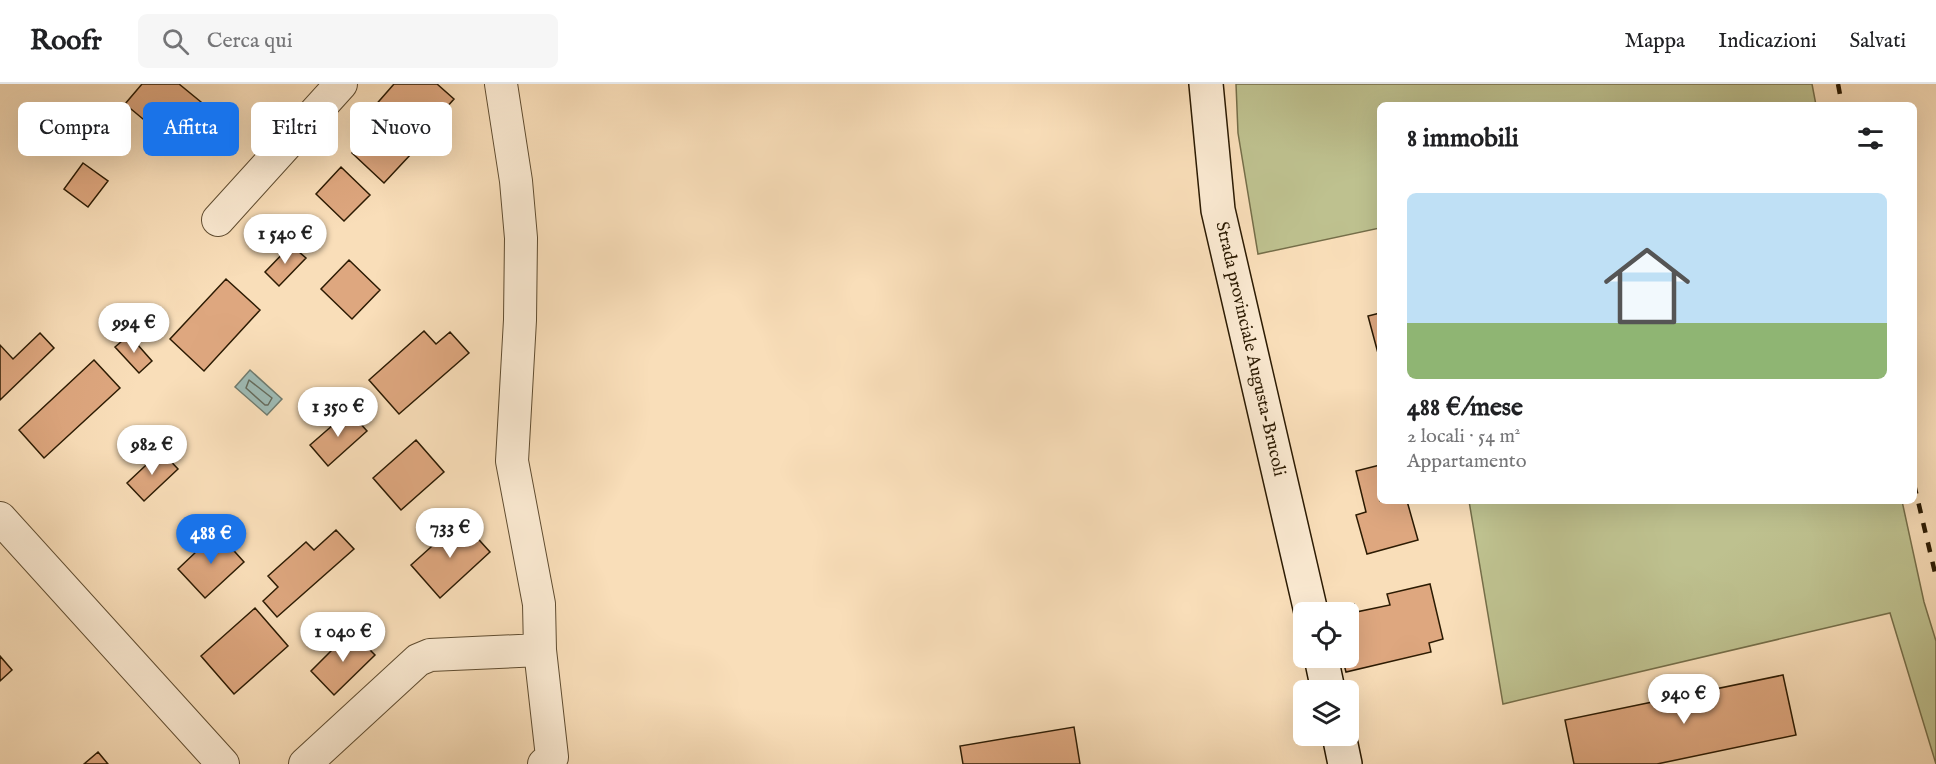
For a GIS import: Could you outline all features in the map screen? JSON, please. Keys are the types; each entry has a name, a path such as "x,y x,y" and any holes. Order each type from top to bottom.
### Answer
{"main road":[{"name":"Strada provinciale Augusta-Brucoli","path":"1206,84 1218,210 1309,602"},
{"path":"1341,746 1345,764"}],"street":[{"path":"218,220 341,84"},
{"path":"501,84 516,181 520,238 520,320 512,461 539,604 540,650 552,757 544,764"},
{"path":"0,518 223,764"},
{"path":"305,764 418,660 430,655 540,650"}],"green space":[{"path":"1236,84 1812,84 1815,102 1377,102 1377,229 1258,254 1238,133"},
{"path":"1470,504 1903,504 1924,602 1936,641 1936,764 1890,613 1503,704"}],"water":[{"path":"250,370 282,399 267,415 235,387"}],"building":[{"path":"142,84 179,84 201,102 143,102 143,119 131,109 131,102 127,102"},
{"path":"394,84 437,84 454,99 451,102 378,102"},
{"path":"355,156 409,156 384,183"},
{"path":"83,163 108,181 88,207 64,189"},
{"path":"341,167 370,195 344,221 316,194"},
{"path":"291,245 306,258 279,286 265,272"},
{"path":"349,260 380,290 352,319 321,289"},
{"path":"226,279 260,310 204,371 170,339"},
{"path":"1377,314 1377,350 1368,316"},
{"path":"424,331 436,344 450,332 469,353 399,414 369,380"},
{"path":"40,333 54,348 0,400 0,345 13,359"},
{"path":"129,335 152,361 139,373 115,347"},
{"path":"94,360 120,388 44,458 19,430"},
{"path":"349,411 367,431 328,466 310,445"},
{"path":"416,440 444,472 401,510 373,478"},
{"path":"161,451 178,469 144,501 127,483"},
{"path":"1377,466 1377,504 1408,504 1418,540 1367,554 1356,515 1366,512 1356,471"},
{"path":"461,520 490,552 440,598 411,565"},
{"path":"336,530 354,549 277,617 263,601 278,587 268,576 306,542 314,550"},
{"path":"217,532 244,562 205,598 178,569"},
{"path":"1430,584 1443,639 1429,643 1431,652 1346,672 1345,668 1359,668 1359,611 1390,605 1387,594"},
{"path":"255,608 288,646 234,694 201,656"},
{"path":"351,631 375,655 334,695 311,671"},
{"path":"0,656 12,670 0,681"},
{"path":"1783,675 1796,735 1657,764 1574,764 1565,720"},
{"path":"1074,727 1080,764 963,764 960,746"},
{"path":"98,752 108,764 84,764"}],"railway":[{"path":"1838,84 1841,102"},
{"path":"1917,497 1936,577"}]}
